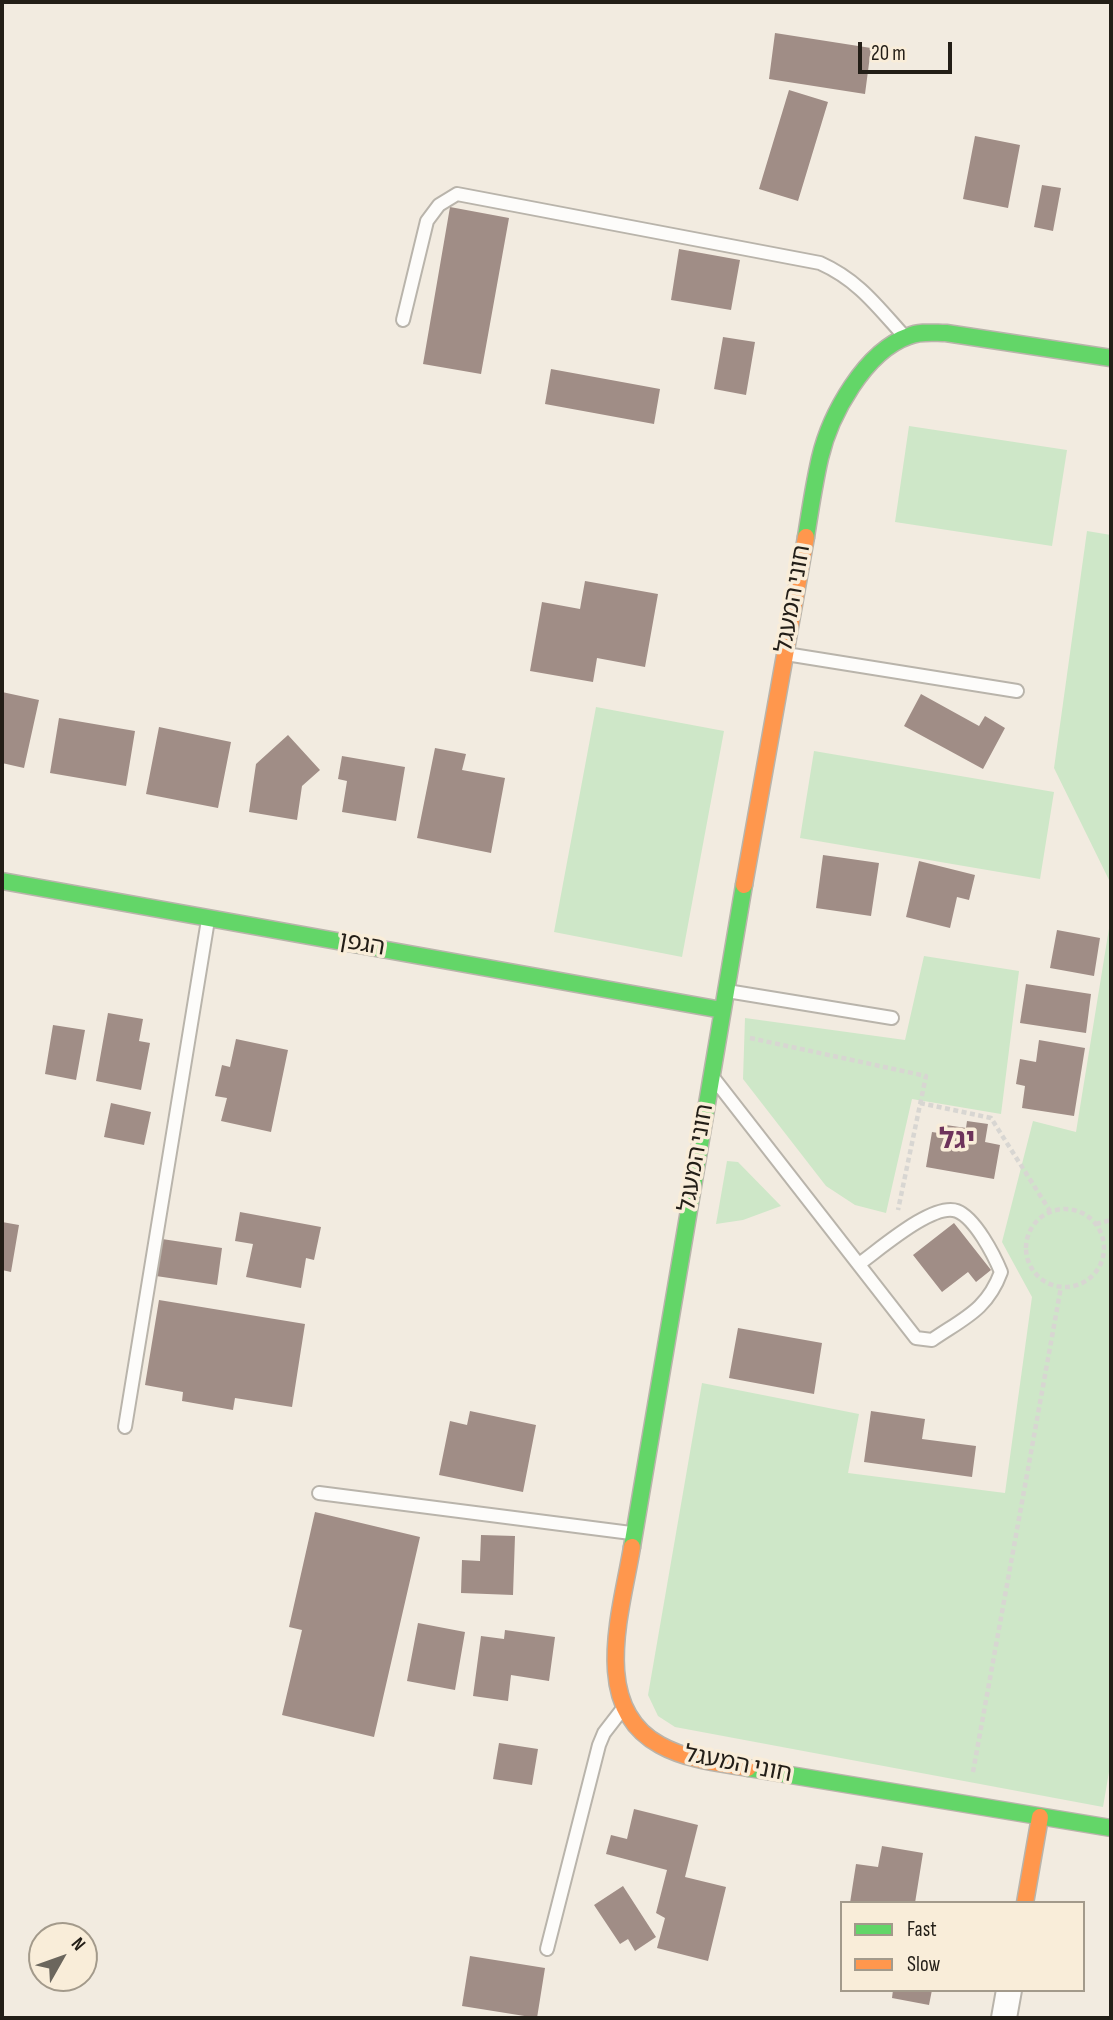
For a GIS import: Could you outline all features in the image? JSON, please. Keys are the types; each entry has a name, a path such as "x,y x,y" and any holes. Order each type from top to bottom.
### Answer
{"street":[{"path":"904,337 946,333 1111,358"},
{"name":"חוני המעגל","path":"904,337 882,352 864,370 836,411 820,456 718,1031 634,1533 614,1655 616,1685 623,1708 635,1728 676,1754 1111,1828"},
{"name":"הגפן","path":"2,881 722,1010"},
{"path":"1025,1901 1040,1817"},
{"path":"1004,2018 1009,1992"}],"lane":[{"path":"403,320 427,221 439,205 457,194 820,263 842,273 865,293 904,337"},
{"path":"785,654 1017,691"},
{"path":"125,1427 208,918"},
{"path":"725,991 892,1018"},
{"path":"711,1075 916,1338 932,1340 985,1304 995,1289 1001,1272 994,1255 969,1220 956,1211 942,1210 926,1217 859,1264"},
{"path":"319,1493 634,1533"},
{"path":"547,1949 599,1745 604,1733 623,1708"}],"path":[{"path":"718,1031 926,1076 891,1242"},
{"path":"920,1103 991,1118 1050,1211"},
{"path":"1062,1208 1075,1209 1096,1224 1102,1235 1104,1248 1096,1273 1086,1281 1060,1287 1037,1276 1026,1253 1031,1228 1039,1218 1062,1208"},
{"path":"1096,1224 1111,1220"},
{"path":"967,1805 1060,1287"}],"green space":[{"path":"909,426 1067,450 1052,546 895,522"},
{"path":"1087,531 1111,535 1111,884 1054,768"},
{"path":"596,707 724,731 682,957 554,932"},
{"path":"814,751 1054,792 1040,879 800,838"},
{"path":"1111,916 1111,1760 1103,1807 675,1727 658,1716 648,1695 702,1383 859,1414 848,1473 1005,1493 1032,1297 1002,1242 1033,1121 1076,1132"},
{"path":"924,956 1019,971 1001,1114 912,1099 886,1213 855,1205 826,1186 743,1079 745,1018 905,1040"},
{"path":"727,1161 738,1162 781,1206 743,1220 716,1224"}],"building":[{"path":"775,33 871,48 865,94 769,79"},
{"path":"789,90 828,102 798,201 759,189"},
{"path":"975,136 1020,145 1008,208 963,199"},
{"path":"1042,185 1061,188 1053,231 1034,227"},
{"path":"450,207 509,218 481,374 423,364"},
{"path":"679,249 740,260 731,310 671,300"},
{"path":"723,337 755,342 746,395 714,389"},
{"path":"551,369 660,389 654,424 545,404"},
{"path":"585,581 658,594 645,667 597,658 593,682 530,671 542,602 580,609"},
{"path":"2,692 39,700 24,768 2,763"},
{"path":"921,694 979,726 985,716 1005,728 983,769 904,726"},
{"path":"59,718 135,731 126,786 50,773"},
{"path":"159,727 231,742 218,808 146,794"},
{"path":"288,735 320,770 302,786 297,820 249,812 256,764"},
{"path":"435,748 466,754 462,770 505,778 491,853 417,838"},
{"path":"342,756 405,767 396,821 342,812 347,781 338,779"},
{"path":"823,855 879,863 871,916 816,908"},
{"path":"919,861 975,875 969,900 957,897 950,928 906,917"},
{"path":"1057,930 1100,938 1094,976 1050,968"},
{"path":"1026,984 1091,994 1086,1033 1020,1023"},
{"path":"108,1013 143,1019 139,1041 150,1043 141,1090 96,1081"},
{"path":"53,1025 85,1030 76,1080 45,1074"},
{"path":"236,1039 288,1050 271,1132 221,1121 227,1098 215,1096 222,1065 230,1067"},
{"path":"1039,1040 1085,1048 1074,1116 1022,1108 1025,1086 1016,1084 1020,1059 1036,1062"},
{"path":"111,1103 151,1112 144,1145 104,1137"},
{"path":"967,1121 988,1124 985,1142 1000,1145 994,1179 926,1167 932,1132 945,1134 946,1125 966,1128"},
{"path":"240,1212 321,1227 314,1260 306,1258 301,1288 246,1277 253,1244 235,1241"},
{"path":"2,1222 19,1225 11,1272 2,1270"},
{"path":"954,1223 991,1270 976,1282 968,1272 942,1292 913,1255"},
{"path":"162,1239 222,1248 217,1285 156,1276"},
{"path":"159,1300 305,1324 292,1407 235,1398 233,1410 182,1401 183,1392 145,1385"},
{"path":"738,1328 822,1343 814,1394 729,1378"},
{"path":"470,1411 536,1425 523,1492 439,1475 450,1421 467,1425"},
{"path":"871,1411 925,1419 922,1439 976,1446 972,1477 864,1462"},
{"path":"315,1512 420,1537 374,1737 282,1715 302,1630 289,1627"},
{"path":"481,1535 515,1536 513,1595 461,1593 462,1560 480,1561"},
{"path":"418,1623 465,1632 455,1690 407,1681"},
{"path":"505,1630 555,1637 549,1681 511,1675 508,1701 473,1696 481,1636 504,1639"},
{"path":"499,1743 538,1749 532,1785 493,1779"},
{"path":"634,1809 698,1825 685,1877 726,1887 708,1961 657,1948 665,1918 656,1913 667,1870 606,1854 611,1835 627,1839"},
{"path":"882,1846 923,1853 915,1901 850,1901 856,1864 878,1867"},
{"path":"623,1886 656,1937 635,1951 628,1939 620,1944 594,1905"},
{"path":"470,1956 545,1968 537,2018 462,2006"},
{"path":"893,1992 932,1992 929,2005 892,1998"}],"traffic: fast":[{"path":"806,537 820,458 832,423 841,404 864,370 893,344 918,333 946,333 1111,358"},
{"path":"2,881 722,1010"},
{"path":"632,1547 744,885"},
{"path":"748,1768 1111,1828"}],"traffic: slow":[{"path":"744,885 806,537"},
{"path":"632,1547 622,1599 616,1655 617,1682 624,1707 638,1728 670,1750 692,1758 748,1768"},
{"path":"1025,1901 1040,1817"}],"district":[{"name":"יגל","path":"957,1141"}]}
